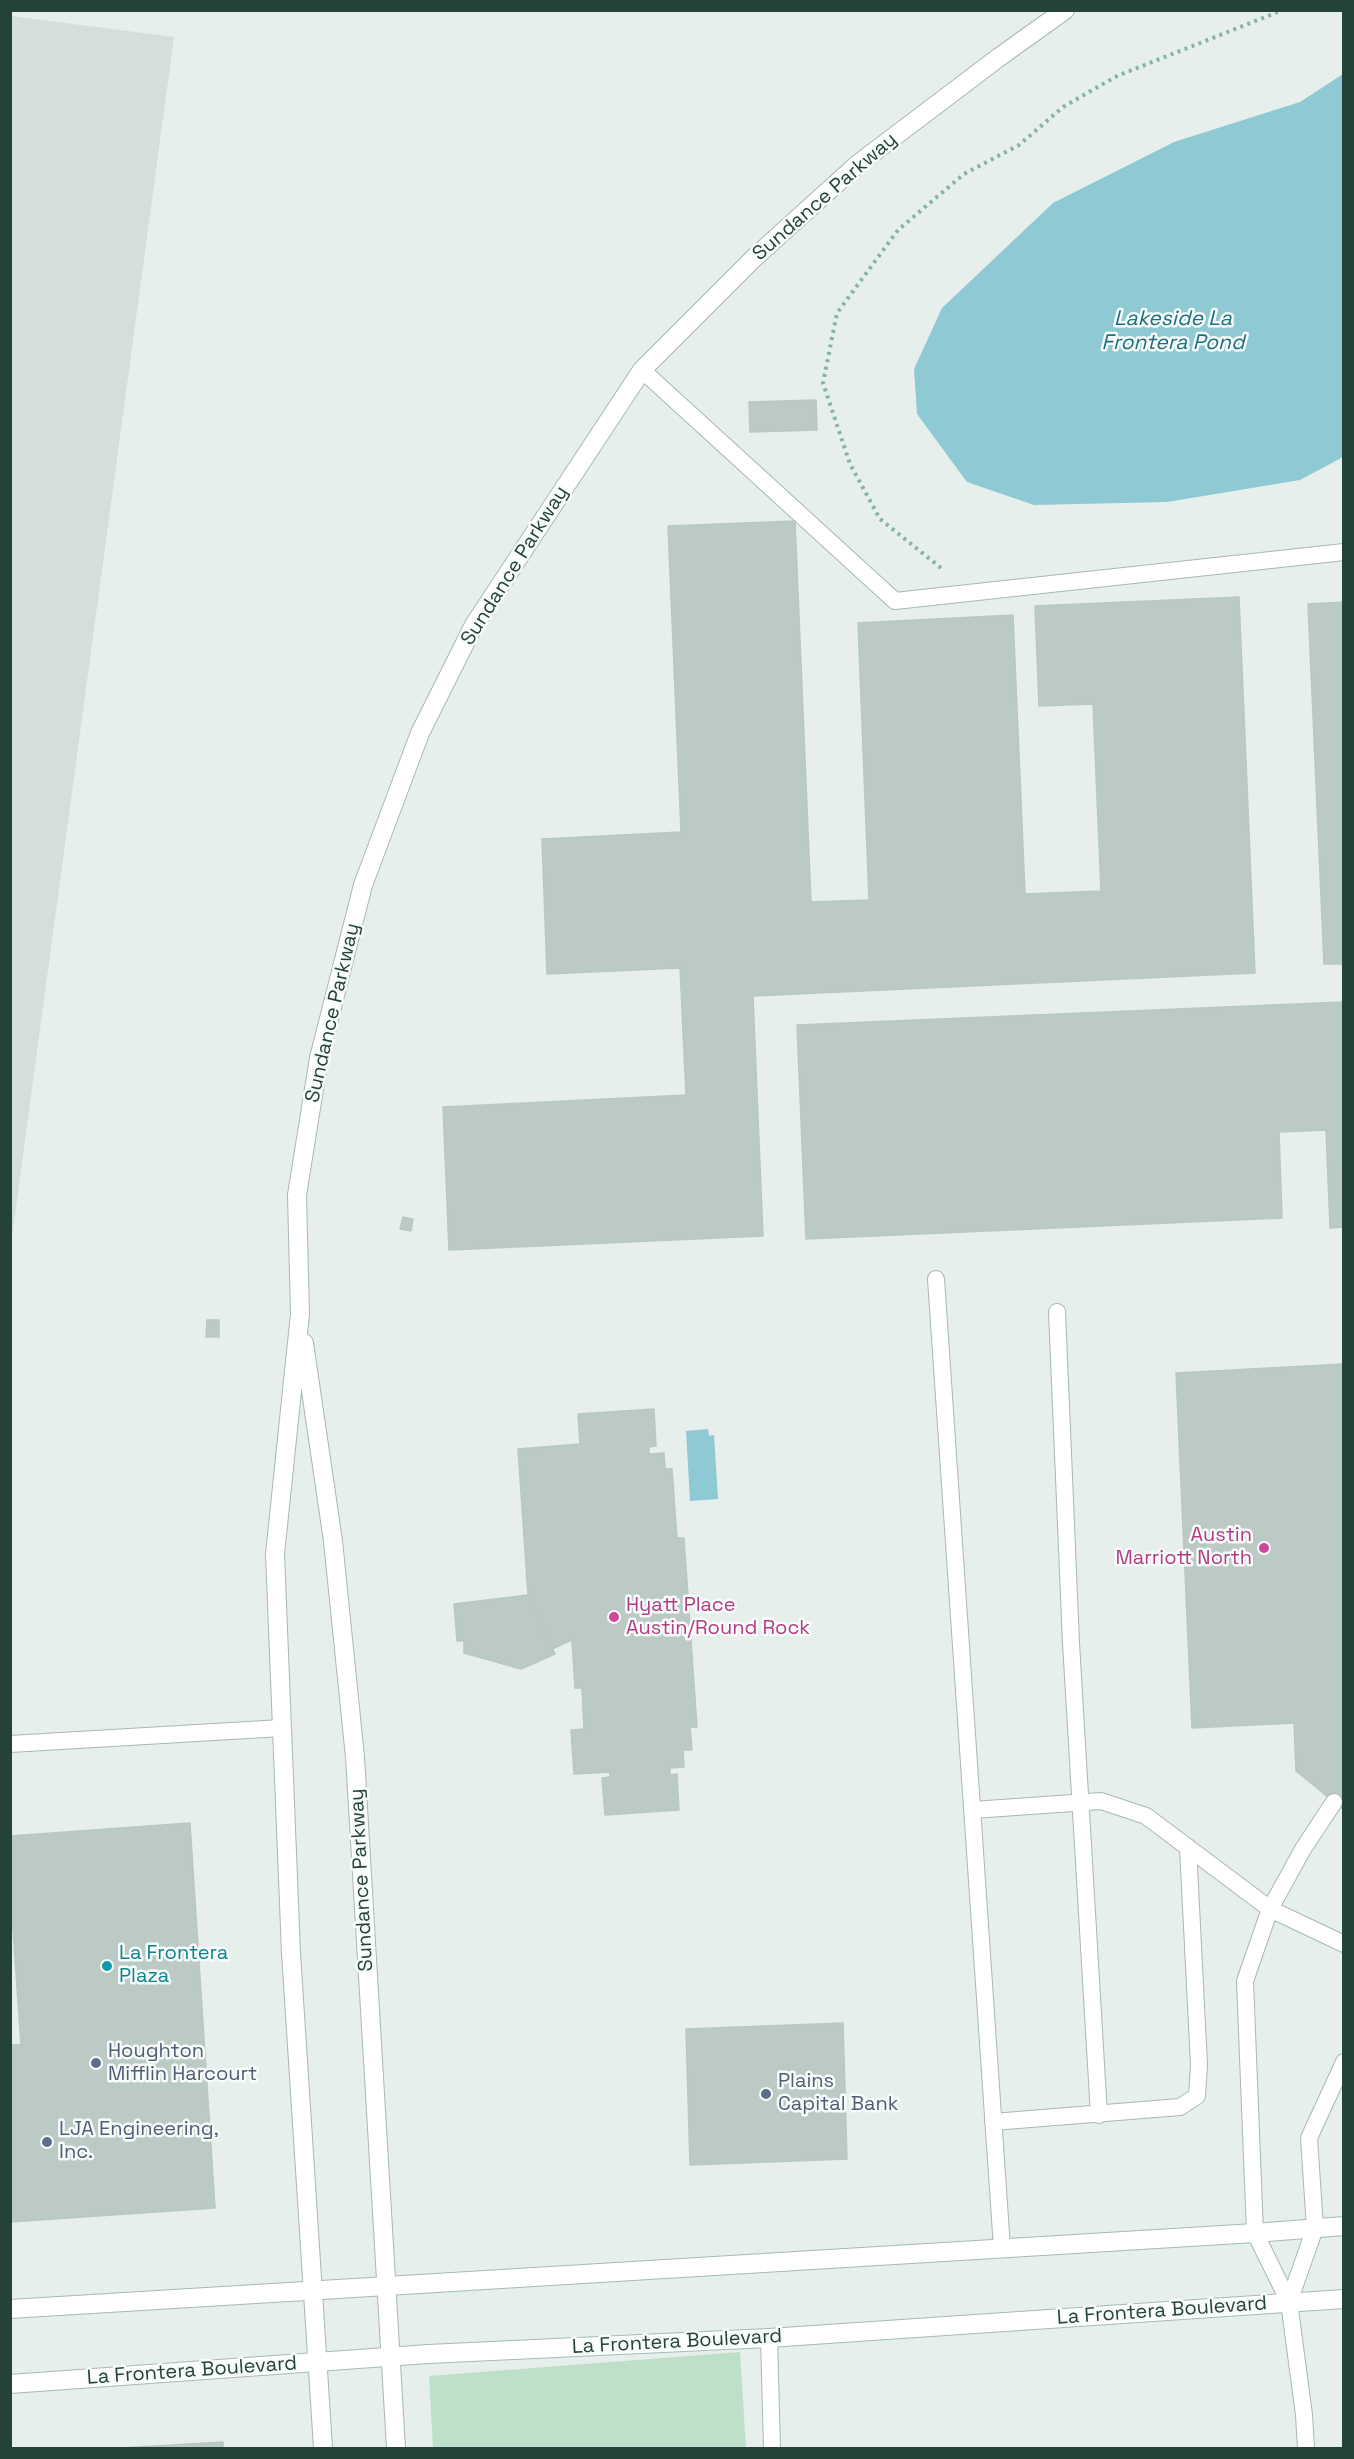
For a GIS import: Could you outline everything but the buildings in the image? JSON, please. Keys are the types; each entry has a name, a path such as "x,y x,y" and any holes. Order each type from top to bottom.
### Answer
{"street":[{"name":"Sundance Parkway","path":"396,2448 355,1757 333,1541 300,1314 297,1195 319,1058 363,885 420,733 474,625 642,370 754,258 858,164 1058,12"},
{"name":"Sundance Parkway","path":"300,1314 275,1554 291,1953 322,2448"},
{"path":"10,2309 313,2292 1344,2226"},
{"name":"La Frontera Boulevard","path":"10,2384 391,2357 769,2338 1344,2299"}],"lane":[{"path":"642,370 895,601 1344,552"},
{"path":"936,1279 1002,2248"},
{"path":"1057,1312 1080,1802 1099,2115"},
{"path":"10,1744 282,1728"},
{"path":"973,1810 1101,1801 1146,1816 1270,1909 1344,1944"},
{"path":"1306,2448 1304,2415 1289,2302 1255,2233 1245,1981 1270,1909 1303,1849 1334,1802"},
{"path":"993,2122 1180,2108 1197,2096 1199,2065 1188,1847"},
{"path":"1289,2302 1315,2228 1309,2138 1344,2062"},
{"path":"769,2338 772,2448"}],"path":[{"path":"976,592 926,558 880,519 849,464 823,383 837,313 898,230 964,174 1019,145 1063,107 1116,76 1283,10"}],"shaded area":[{"path":"10,16 174,37 11,1244"}],"green space":[{"path":"740,2352 746,2448 433,2448 429,2376"}],"water":[{"name":"Lakeside La Frontera Pond","path":"1343,74 1343,457 1300,480 1167,502 1034,505 967,482 917,414 914,369 942,308 1053,203 1174,142 1300,102"},
{"path":"708,1429 709,1436 714,1435 718,1499 690,1501 686,1431"}],"place":[{"name":"Austin Marriott North","path":"1264,1548"},
{"name":"Hyatt Place Austin/Round Rock","path":"614,1617"},
{"name":"La Frontera Plaza","path":"107,1966"},
{"name":"Houghton Mifflin Harcourt","path":"96,2063"},
{"name":"Plains Capital Bank","path":"766,2094"},
{"name":"LJA Engineering, Inc.","path":"47,2142"}]}
